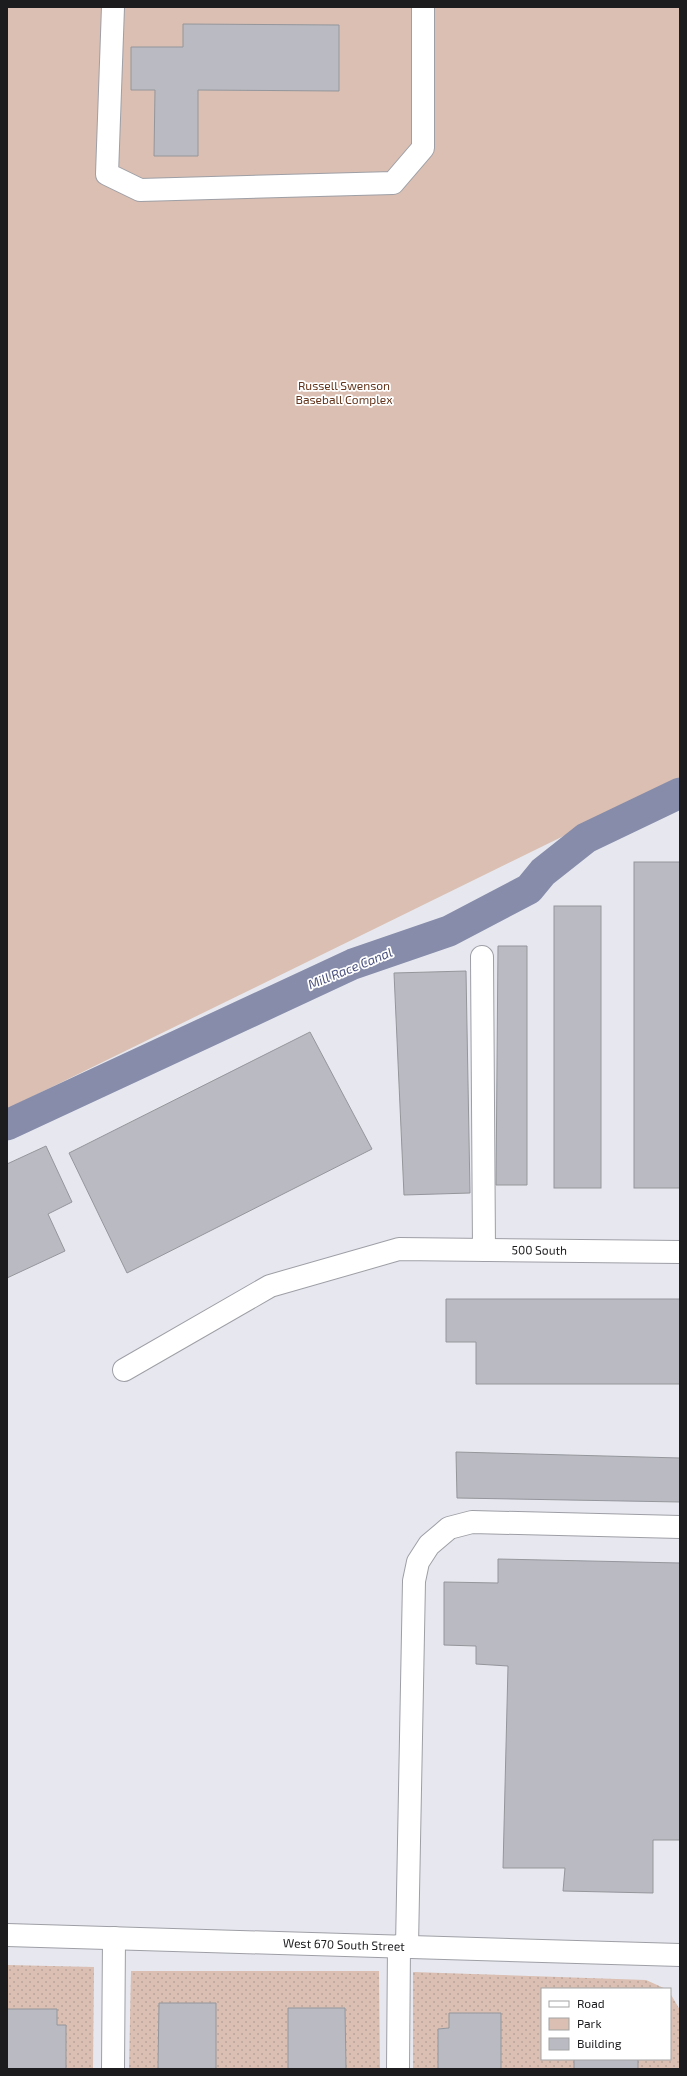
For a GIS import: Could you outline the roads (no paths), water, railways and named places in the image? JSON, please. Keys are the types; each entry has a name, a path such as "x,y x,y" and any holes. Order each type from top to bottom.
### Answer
{"street":[{"path":"113,7 107,174 140,190 393,182 423,148 423,7"},
{"path":"482,957 484,1250"},
{"name":"500 South","path":"124,1370 270,1286 399,1249 680,1252"},
{"path":"398,2069 414,1581 418,1562 429,1545 449,1528 472,1522 680,1527"},
{"name":"West 670 South Street","path":"7,1935 680,1955"},
{"path":"114,1938 114,2069"}],"waterway":[{"name":"Mill Race Canal","path":"7,1125 353,964 449,931 529,889 543,872 586,838 680,793"}],"park label":[{"name":"Russell Swenson Baseball Complex","path":"344,393"}]}
